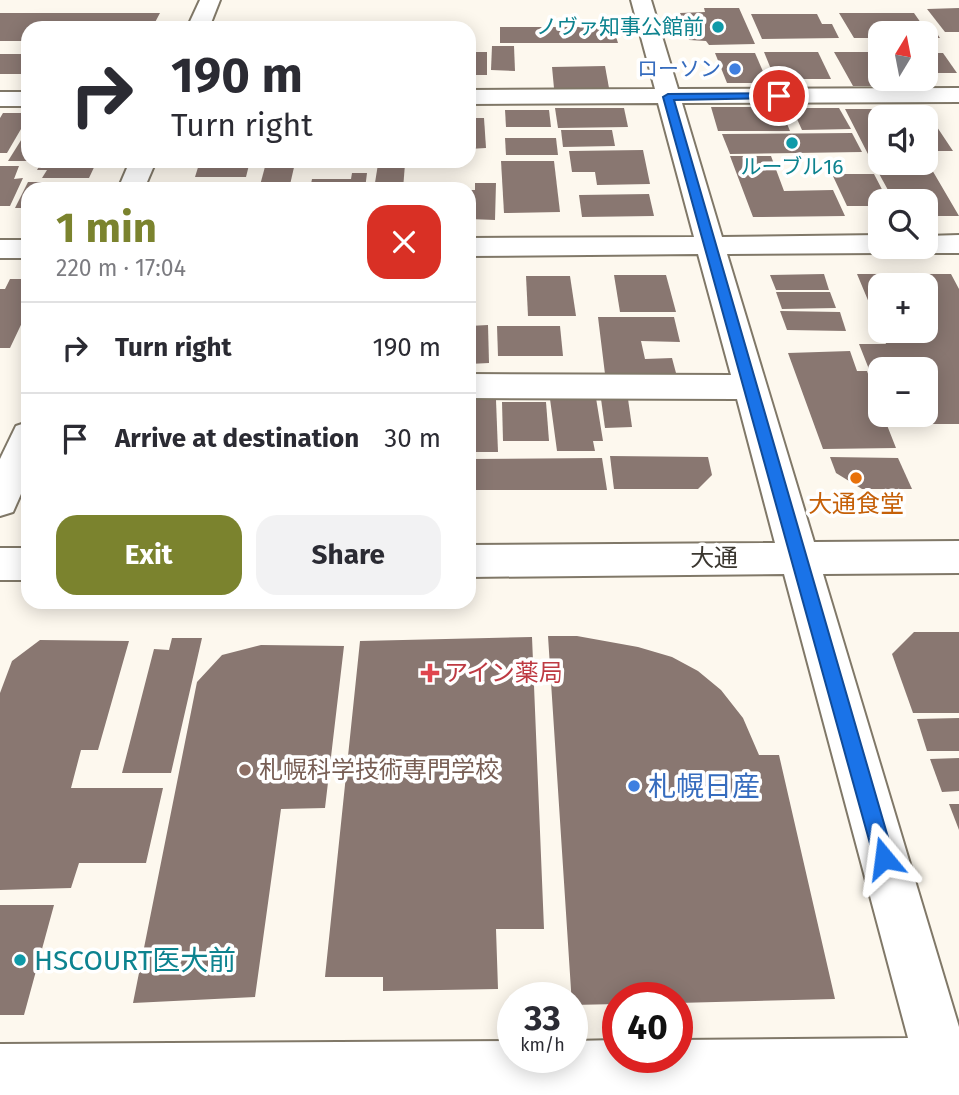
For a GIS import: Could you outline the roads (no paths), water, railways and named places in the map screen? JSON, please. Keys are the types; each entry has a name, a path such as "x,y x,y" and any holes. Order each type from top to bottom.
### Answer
{"street":[{"path":"201,21 210,0"},
{"path":"0,1072 951,1076 641,0"},
{"path":"476,97 959,95"},
{"path":"0,99 21,99"},
{"path":"476,247 868,244"},
{"path":"938,244 959,244"},
{"path":"0,249 21,249"},
{"path":"476,386 751,387"},
{"path":"0,502 21,452"},
{"name":"大通","path":"476,561 959,557"},
{"path":"0,564 21,564"}],"place":[{"name":"ノヴァ知事公館前","path":"718,27"},
{"name":"ローソン","path":"735,69"},
{"name":"ルーブル16","path":"792,143"},
{"name":"大通食堂","path":"856,478"},
{"name":"アイン薬局","path":"430,673"},
{"name":"札幌科学技術専門学校","path":"245,770"},
{"name":"札幌日産","path":"634,786"},
{"name":"HSCOURT医大前","path":"20,960"}]}
